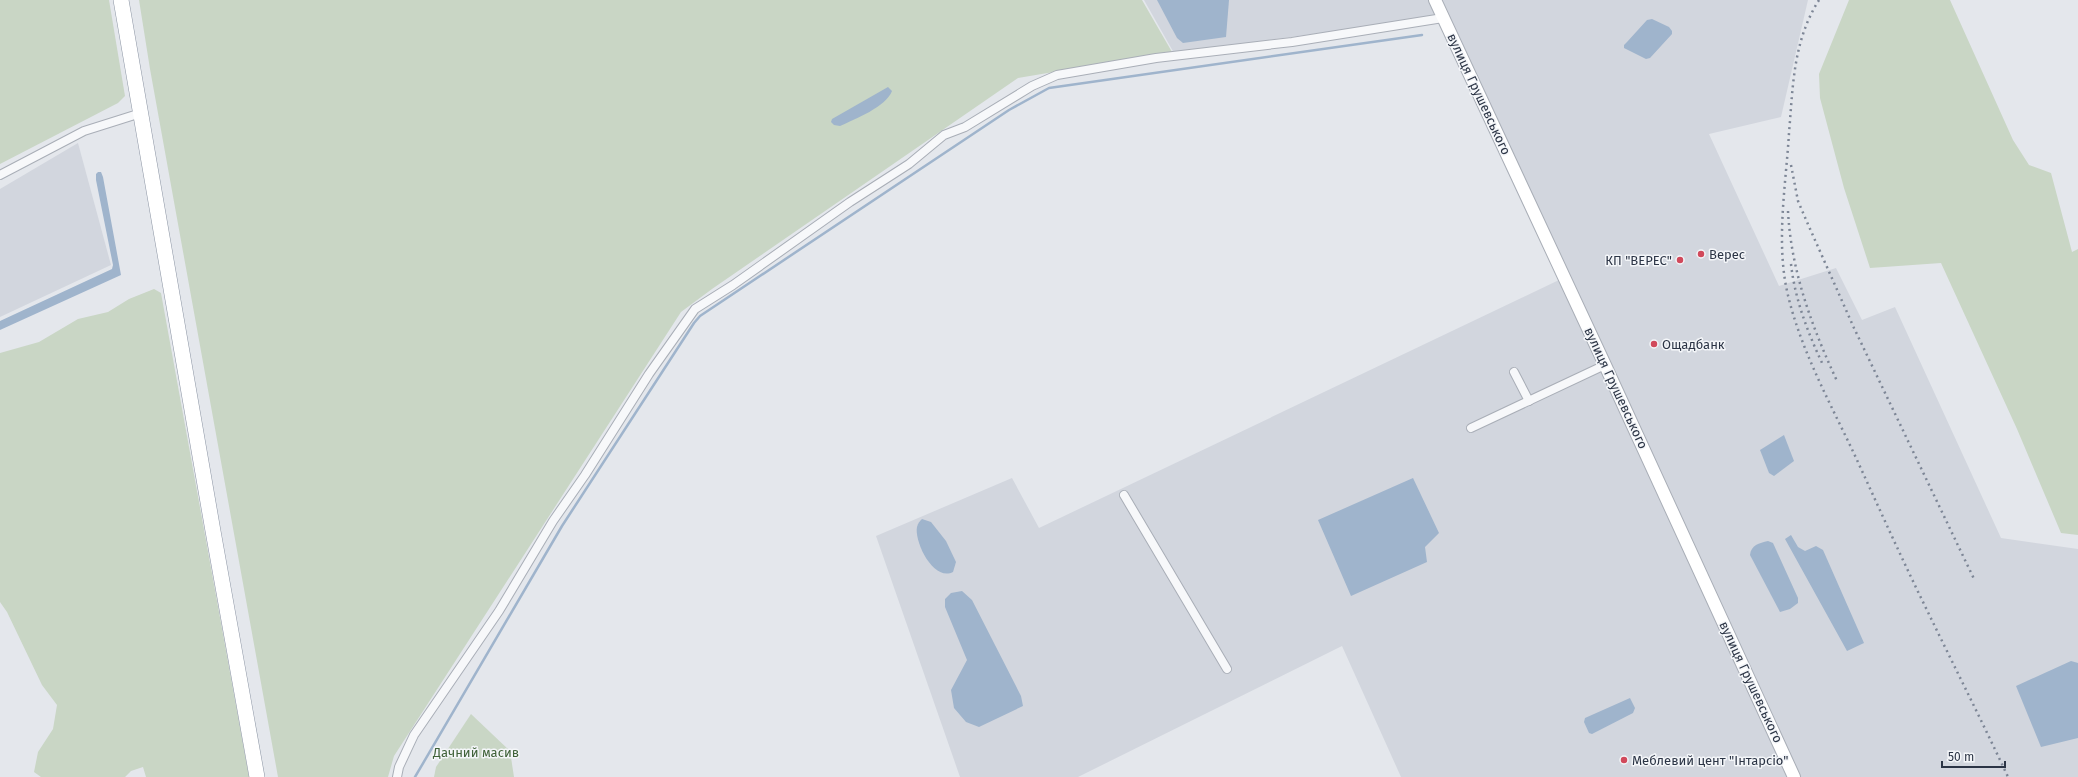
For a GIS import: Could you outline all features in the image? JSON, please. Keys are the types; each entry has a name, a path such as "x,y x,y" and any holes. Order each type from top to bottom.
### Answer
{"highway":[{"path":"121,0 213,531 258,777"}],"street":[{"name":"вулиця Грушевського","path":"1435,0 1606,365 1794,777"},
{"path":"397,777 399,767 414,735 499,611 553,521 585,476 649,374 695,309 733,285 850,202 909,164 939,138 965,127 1014,96 1045,79 1057,75 1156,58 1292,42 1444,18"},
{"path":"0,175 84,131 141,113"},
{"path":"1471,428 1606,365"},
{"path":"1514,372 1529,401"},
{"path":"1124,495 1227,669"}],"shaded area":[{"path":"1144,0 1808,0 1781,117 1709,134 1779,286 1836,268 1862,320 1895,307 2001,538 2078,549 2078,777 1401,777 1342,646 1078,777 960,777 876,536 1012,478 1039,528 1559,280 1437,17 1174,53"},
{"path":"78,143 111,265 0,317 0,189"}],"green space":[{"path":"0,0 109,0 125,96 118,103 0,164"},
{"path":"139,0 1142,0 1172,52 1018,78 712,289 681,312 394,756 388,777 278,777 150,69"},
{"path":"1849,0 1950,0 2013,140 2029,165 2051,173 2072,252 2078,249 2078,535 2061,533 2017,429 1941,263 1870,268 1844,188 1820,98 1819,74"},
{"path":"154,289 161,293 249,777 146,777 143,767 131,771 125,777 41,777 34,772 38,752 53,729 57,705 42,685 7,612 0,602 0,353 39,342 78,319 108,312 129,299"},
{"name":"Дачний масив","path":"471,714 510,751 514,777 434,777 436,767"}],"water":[{"path":"1157,0 1229,0 1226,37 1183,43 1177,38"},
{"path":"1652,19 1669,27 1672,34 1650,58 1646,59 1624,48 1624,45 1647,20"},
{"path":"888,87 892,91 889,97 869,112 840,126 834,125 831,122 832,119"},
{"path":"101,172 103,177 121,275 0,330 0,321 112,269 113,265 96,180 96,174"},
{"path":"1784,435 1794,461 1774,476 1769,473 1760,450"},
{"path":"1413,478 1439,533 1425,547 1427,562 1351,596 1318,520"},
{"path":"922,519 931,522 946,541 956,562 953,572 946,574 939,571 932,566 926,558 917,533 917,526"},
{"path":"1791,535 1798,547 1805,551 1816,546 1823,550 1864,643 1847,651 1785,539"},
{"path":"1768,541 1773,543 1798,598 1798,603 1790,609 1780,612 1750,555 1754,547"},
{"path":"962,591 972,600 1021,696 1023,706 979,727 966,722 954,708 951,690 967,660 945,607 945,599 951,593"},
{"path":"2071,661 2078,663 2078,738 2041,747 2016,686"},
{"path":"1630,698 1635,708 1633,713 1592,734 1589,733 1584,722 1585,718"}],"waterway":[{"path":"415,777 562,526 700,316 1009,110 1049,88 1422,35"}],"railway":[{"path":"1819,0 1804,31 1799,48 1793,81 1782,232 1782,252 1787,291 1808,356 1915,586 2008,777"},
{"path":"1791,165 1798,201 1807,222 1854,328 1975,581"},
{"path":"1788,211 1793,255 1804,298 1819,340 1837,381"},
{"path":"1791,264 1803,316 1823,365"}],"place":[{"name":"Верес","path":"1701,254"},
{"name":"КП \"ВЕРЕС\"","path":"1680,260"},
{"name":"Ощадбанк","path":"1654,344"},
{"name":"Меблевий цент \"Інтарсіо\"","path":"1624,760"}]}
